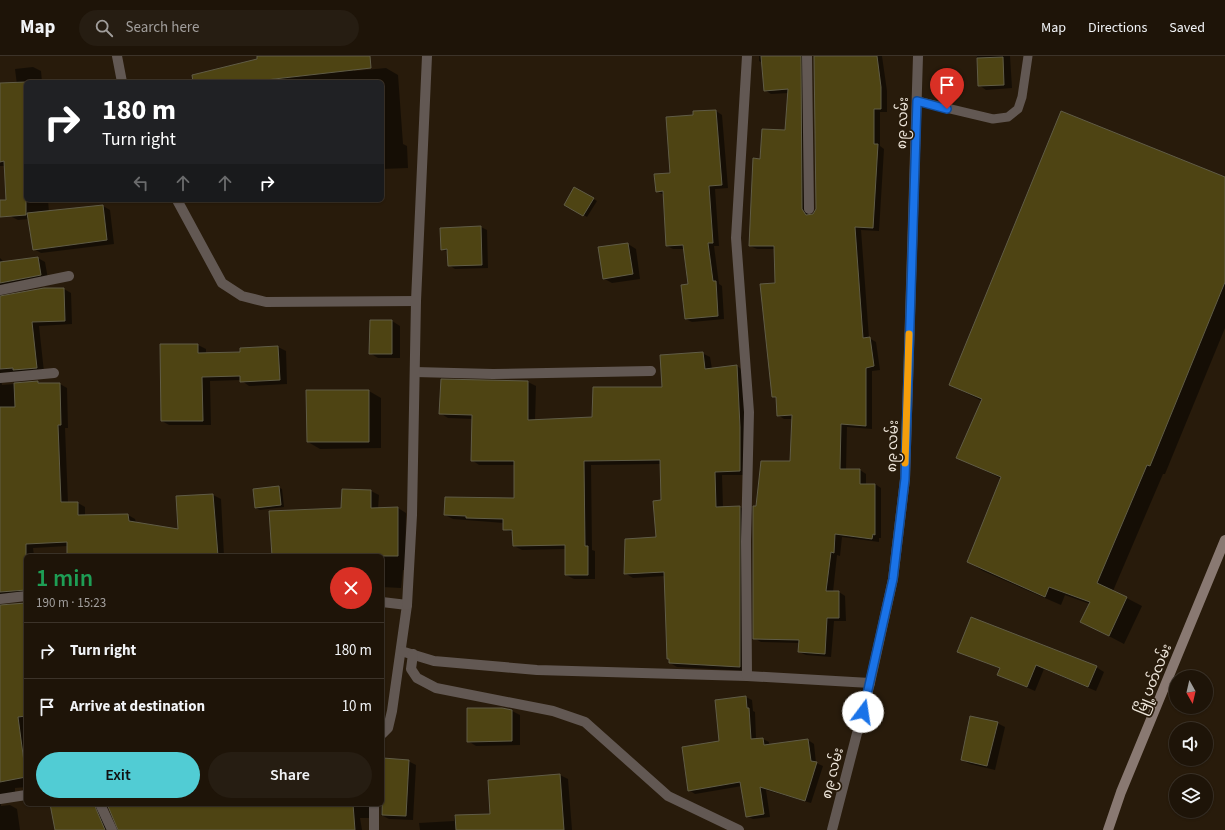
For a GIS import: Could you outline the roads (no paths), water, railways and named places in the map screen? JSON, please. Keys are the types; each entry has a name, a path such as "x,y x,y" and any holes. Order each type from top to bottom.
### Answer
{"main road":[{"name":"မြို့ပတ်လမ်း","path":"1108,830 1121,792 1225,540"}],"street":[{"path":"117,56 122,80"},
{"path":"384,732 388,728 401,651 406,605 412,515 416,301 427,56"},
{"path":"747,676 746,541 749,412 736,238 748,56"},
{"path":"807,56 809,209"},
{"name":"၈၉ လမ်း","path":"832,830 870,683 893,579 905,479 918,56"},
{"path":"178,202 222,283 242,296 266,302 416,301"},
{"path":"0,290 69,276"},
{"path":"415,372 493,374 651,371"},
{"path":"0,378 54,373"},
{"path":"0,599 24,596"},
{"path":"384,602 406,605"},
{"path":"401,651 434,661 537,670 747,676 870,683"},
{"path":"413,654 411,669 417,678 436,688 553,711 585,722 668,796 739,830"},
{"path":"0,799 24,795"},
{"path":"101,806 112,830"},
{"path":"374,806 374,830"}],"lane":[{"path":"917,101 993,119 1008,117 1018,109 1022,97 1028,56"}]}
